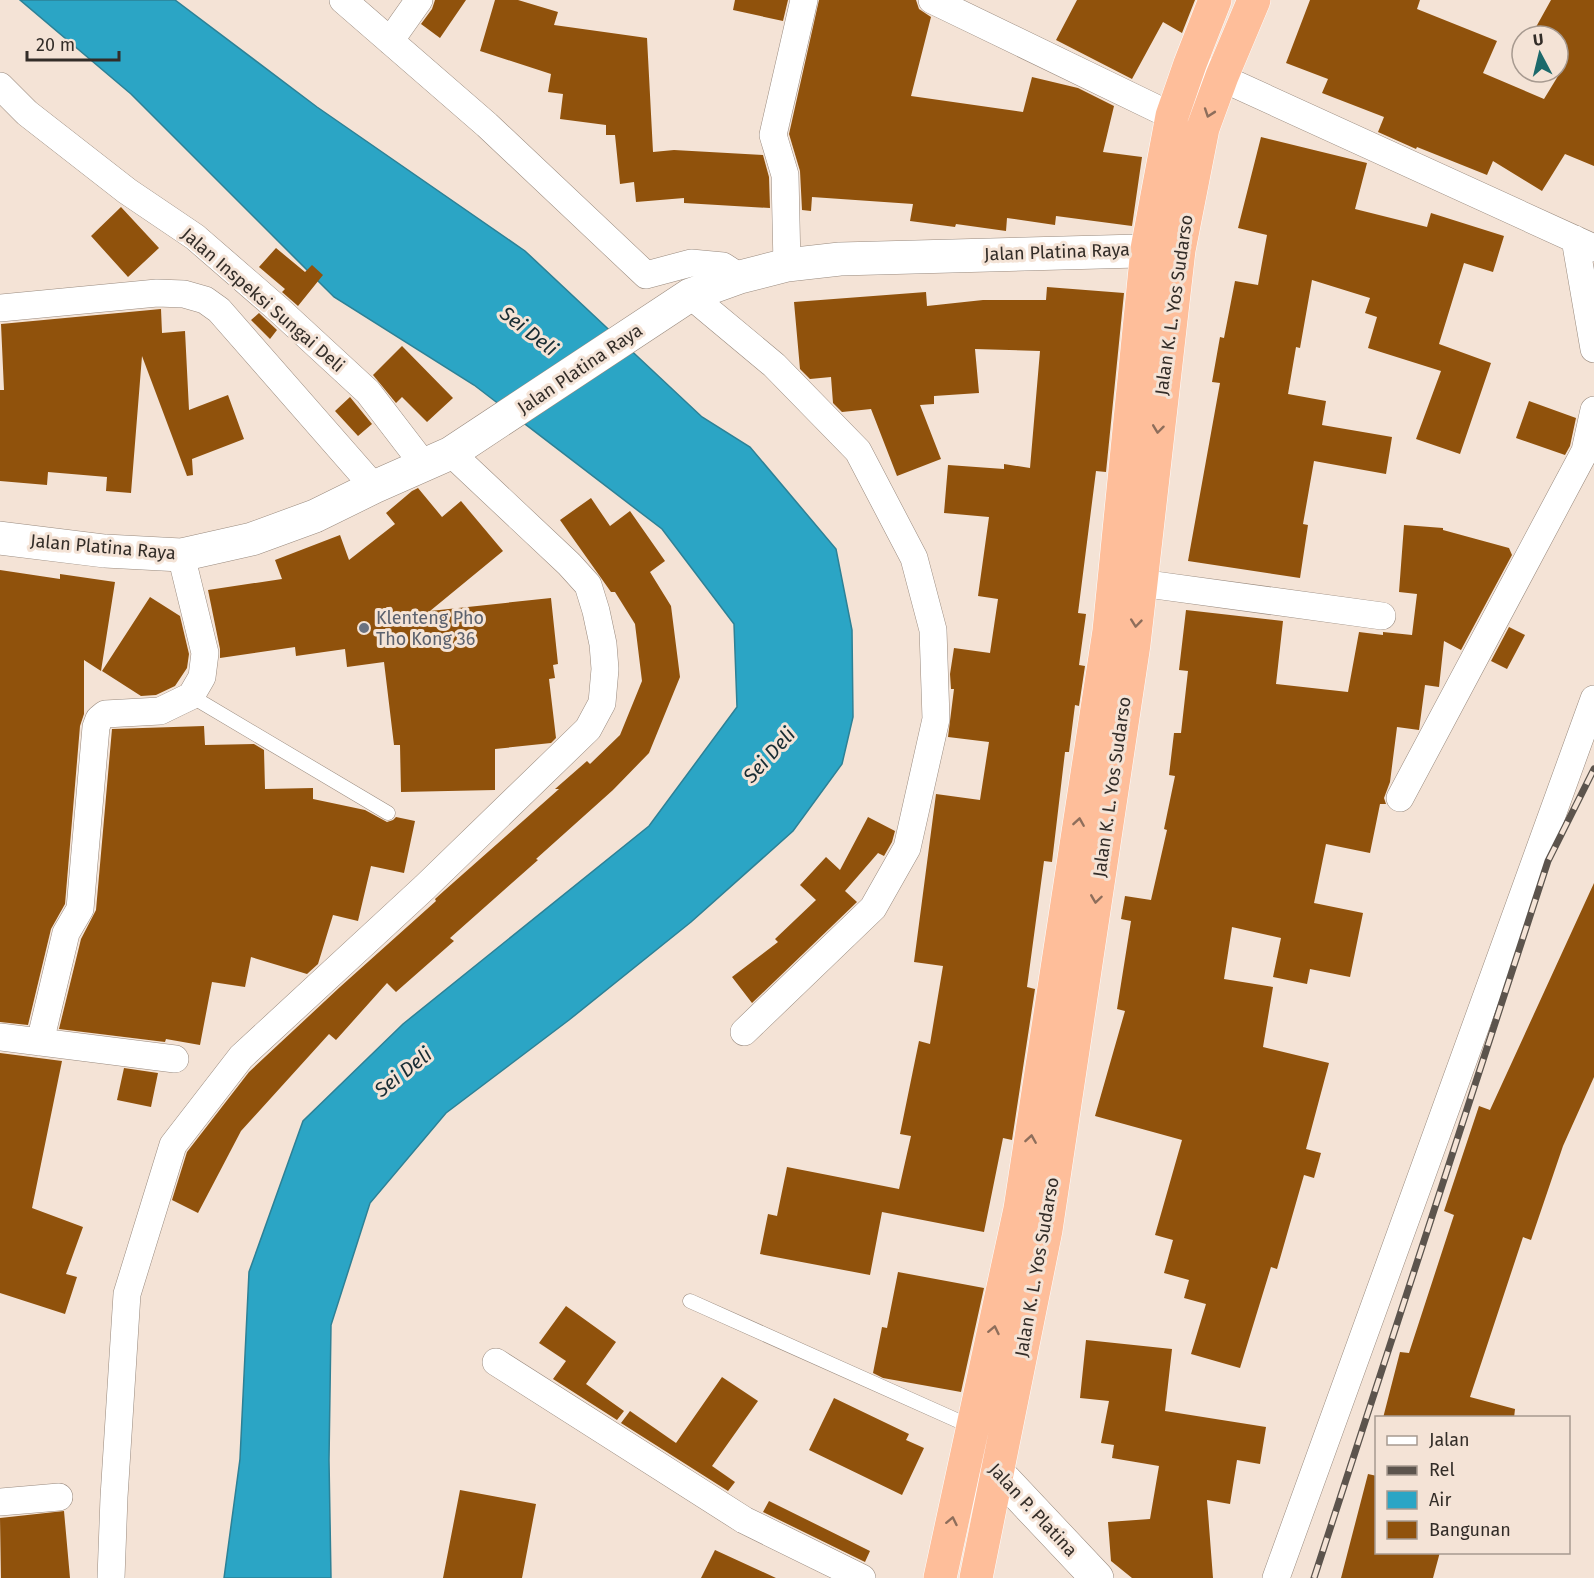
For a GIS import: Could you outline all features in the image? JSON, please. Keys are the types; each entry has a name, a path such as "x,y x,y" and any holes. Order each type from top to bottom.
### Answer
{"highway":[{"name":"Jalan K. L. Yos Sudarso","path":"976,1578 1046,1230 1132,656 1140,583 1172,116 1215,0"},
{"name":"Jalan K. L. Yos Sudarso","path":"940,1578 1020,1209 1109,631 1163,250 1203,128 1254,0"}],"main road":[{"name":"Jalan Platina Raya","path":"0,538 105,551 181,555 252,539 287,527 438,459 498,424 681,301 740,277 787,265 840,259 1163,250"},
{"name":"Jalan P. Platina","path":"970,1435 998,1471 1097,1578"}],"street":[{"path":"343,0 487,125 646,275 691,263 723,266 740,277"},
{"path":"390,41 419,0"},
{"path":"787,265 785,175 773,135 804,0"},
{"path":"932,0 1172,116"},
{"path":"1190,64 1222,76 1585,244 1594,349"},
{"name":"Jalan Inspeksi Sungai Deli","path":"0,86 27,113 127,191 195,237 278,309 438,459 569,564 588,585 603,644 605,669 602,703 588,729 425,887 241,1057 173,1145 126,1294 111,1578"},
{"path":"0,308 157,293 184,294 205,300 219,310 374,487"},
{"path":"681,301 774,365 858,451 914,558 933,630 936,719 907,848 873,908 744,1032"},
{"path":"1400,798 1586,451 1594,410"},
{"path":"40,1042 66,933 80,909 96,728 99,719 105,714 160,711 191,696 202,677 205,653 181,555"},
{"path":"1140,583 1382,616"},
{"path":"1276,1578 1594,699"},
{"path":"0,1036 175,1059"},
{"path":"496,1362 744,1520 862,1578"},
{"path":"0,1502 59,1497"}],"lane":[{"path":"191,696 388,813"},
{"path":"690,1300 970,1435"}],"water":[{"name":"Sei Deli","path":"20,0 175,0 317,107 525,251 702,417 750,447 836,549 852,630 853,717 842,764 793,831 691,922 569,1020 446,1113 370,1203 331,1325 329,1460 331,1578 224,1578 240,1459 249,1272 303,1121 403,1024 649,826 737,707 734,624 662,529 474,385 334,297 131,94"}],"building":[{"path":"435,0 466,0 440,38 421,24 432,9"},
{"path":"495,0 518,0 558,12 554,25 647,38 653,152 674,150 763,155 769,177 770,208 684,203 684,198 636,202 634,182 620,184 615,135 606,135 606,125 560,119 563,94 548,92 551,74 480,51"},
{"path":"735,0 788,0 783,21 733,10"},
{"path":"819,0 916,0 919,9 931,17 911,96 1023,112 1032,77 1078,88 1114,106 1103,152 1142,157 1132,226 1056,216 1055,225 1007,218 1006,231 956,224 955,227 910,221 913,204 812,197 811,211 802,210 800,171 789,134"},
{"path":"1077,0 1195,0 1182,33 1163,22 1132,79 1056,40"},
{"path":"1310,0 1420,0 1417,9 1497,41 1483,73 1544,99 1553,84 1570,84 1570,24 1538,24 1551,0 1594,0 1594,166 1565,154 1542,191 1493,161 1487,175 1417,147 1416,149 1378,132 1384,117 1322,93 1328,79 1286,63"},
{"path":"1261,137 1367,163 1355,209 1427,227 1431,213 1504,236 1493,272 1464,263 1439,344 1491,363 1460,454 1416,439 1441,371 1368,348 1377,317 1365,313 1370,298 1312,280 1300,348 1296,347 1288,394 1326,401 1322,425 1392,437 1386,474 1314,461 1303,524 1308,525 1300,578 1188,561 1220,383 1212,382 1220,337 1224,338 1235,281 1258,285 1267,235 1238,228"},
{"path":"121,207 159,248 128,277 91,236"},
{"path":"276,248 305,272 312,265 323,275 298,306 282,292 285,289 259,267"},
{"path":"1047,287 1124,293 1106,472 1096,471 1078,613 1086,614 1079,665 1085,666 1079,706 1075,705 1069,752 1065,752 1052,862 1044,861 1027,987 1035,989 1012,1140 1003,1138 984,1232 882,1212 870,1275 760,1254 768,1214 777,1216 787,1167 899,1189 911,1136 900,1134 919,1041 930,1044 943,966 914,962 936,794 980,800 989,742 948,737 954,689 951,689 950,674 954,648 990,653 998,599 978,596 989,517 944,513 948,465 1004,469 1004,464 1030,468 1040,351 975,349 979,393 934,396 934,404 920,405 941,459 897,476 871,409 842,412 833,403 831,377 810,379 800,369 794,302 926,292 927,306 983,300 1046,300"},
{"path":"161,309 162,333 185,331 189,410 228,395 244,439 192,459 193,475 187,476 142,356 131,493 106,491 107,477 48,472 47,485 0,481 0,390 4,390 1,324"},
{"path":"259,313 277,330 270,339 251,320"},
{"path":"402,346 453,398 427,422 402,397 396,403 373,375"},
{"path":"350,397 372,424 358,436 335,411"},
{"path":"1529,401 1576,418 1570,446 1565,455 1516,438"},
{"path":"418,488 442,517 461,501 503,551 430,611 551,598 558,664 553,665 555,678 549,679 556,738 551,743 495,749 495,790 401,792 400,745 394,745 384,662 347,667 345,649 296,656 295,647 220,658 208,590 282,579 275,560 340,535 349,560 395,524 386,513"},
{"path":"591,498 610,526 630,511 665,561 650,572 671,606 680,677 649,753 613,790 536,859 538,860 450,938 454,941 396,992 387,983 336,1040 329,1034 241,1131 198,1213 172,1200 187,1152 249,1072 436,901 435,899 559,789 555,789 587,761 590,764 620,735 642,681 635,624 615,592 611,592 560,520"},
{"path":"1404,525 1443,528 1443,530 1509,548 1512,555 1461,650 1444,641 1439,687 1425,685 1419,730 1397,727 1390,782 1384,798 1386,804 1380,804 1370,853 1326,844 1314,903 1363,913 1350,977 1310,969 1307,984 1273,977 1281,938 1232,927 1224,979 1273,987 1263,1047 1329,1063 1306,1149 1321,1153 1314,1178 1304,1175 1277,1269 1271,1267 1240,1368 1191,1354 1206,1304 1184,1298 1189,1280 1164,1273 1173,1240 1155,1235 1182,1140 1095,1116 1125,1011 1117,1009 1131,921 1121,919 1125,896 1151,900 1167,830 1164,829 1175,776 1169,775 1174,733 1181,733 1188,671 1179,670 1186,610 1283,621 1276,684 1348,692 1359,632 1412,635 1417,594 1399,592"},
{"path":"0,570 60,579 60,574 115,582 101,671 84,660 84,714 80,726 65,904 51,929 28,1025 0,1022"},
{"path":"150,597 180,616 189,654 187,668 175,686 156,695 141,696 102,671"},
{"path":"1509,627 1525,635 1507,669 1491,661"},
{"path":"204,726 205,745 254,744 264,750 265,789 313,788 313,799 365,810 387,822 396,817 415,821 404,873 371,866 358,921 333,915 318,964 307,974 251,957 245,987 212,982 200,1045 166,1039 165,1042 59,1029 81,939 96,910 112,729"},
{"path":"868,817 895,831 884,856 878,853 845,891 857,902 752,1003 732,977 778,942 775,939 816,900 800,885 826,857 840,870"},
{"path":"1594,883 1594,1077 1563,1146 1531,1240 1523,1237 1470,1397 1515,1409 1514,1416 1384,1416 1400,1352 1409,1353 1454,1215 1444,1211 1479,1106 1490,1110"},
{"path":"0,1053 62,1061 32,1208 83,1227 66,1274 77,1277 65,1314 0,1293"},
{"path":"124,1068 158,1073 151,1107 117,1100"},
{"path":"898,1272 984,1288 961,1392 883,1378 873,1373 882,1327 887,1328"},
{"path":"566,1306 616,1342 586,1384 624,1411 617,1420 553,1379 566,1361 539,1343"},
{"path":"1086,1340 1172,1349 1165,1411 1266,1427 1260,1464 1237,1460 1230,1504 1207,1500 1213,1578 1132,1578 1111,1561 1108,1522 1150,1519 1159,1466 1112,1458 1114,1445 1101,1443 1109,1401 1080,1398"},
{"path":"722,1377 758,1401 712,1466 735,1482 728,1491 621,1423 630,1411 676,1443"},
{"path":"834,1398 909,1434 906,1440 924,1448 902,1495 809,1450"},
{"path":"1368,1474 1375,1476 1375,1554 1439,1554 1433,1578 1341,1578"},
{"path":"460,1490 536,1504 522,1578 443,1578"},
{"path":"769,1501 870,1551 865,1562 763,1512"},
{"path":"64,1511 70,1578 1,1578 0,1518"},
{"path":"715,1550 776,1578 701,1578"}],"railway":[{"path":"1314,1578 1548,861 1594,769"}],"place":[{"name":"Klenteng Pho Tho Kong 36","path":"364,628"}]}
